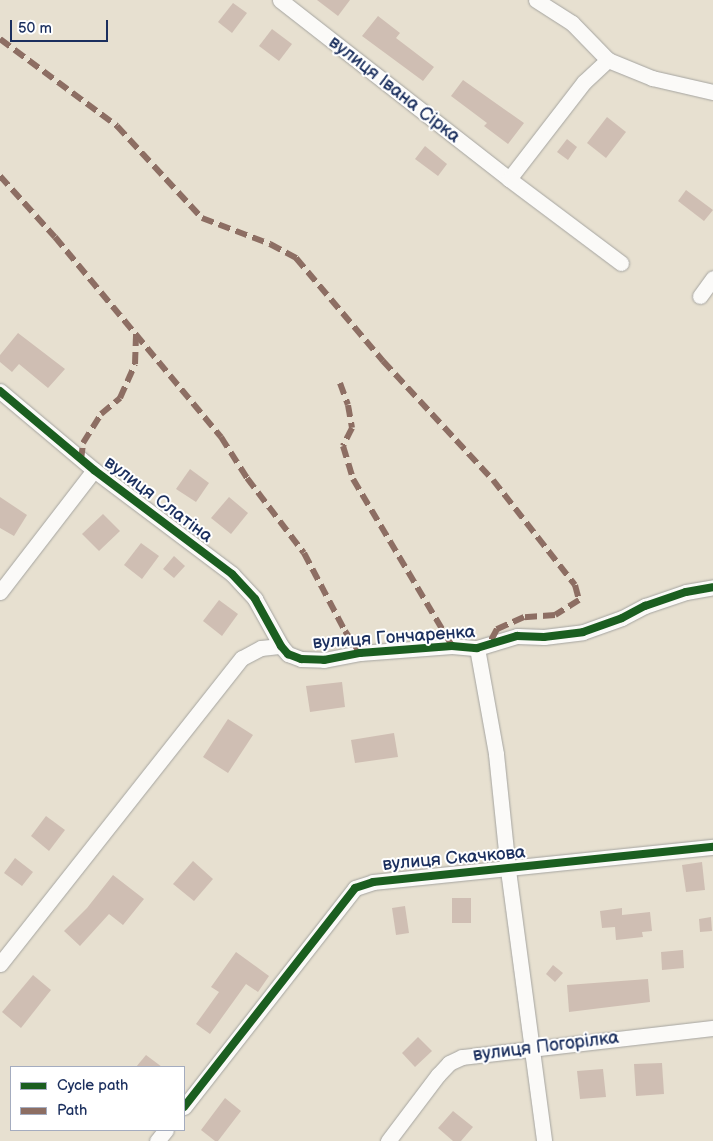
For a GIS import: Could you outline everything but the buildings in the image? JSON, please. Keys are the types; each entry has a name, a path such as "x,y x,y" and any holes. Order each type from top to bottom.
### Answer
{"street":[{"name":"вулиця Івана Сірка","path":"280,0 509,179 621,263"},
{"path":"536,0 572,23 589,38 608,60 652,78 713,92"},
{"path":"509,179 584,82 608,60"},
{"path":"700,296 713,278"},
{"name":"вулиця Слатіна","path":"0,391 94,470 245,586 255,599 281,646"},
{"path":"0,592 94,470"},
{"name":"вулиця Гончаренка","path":"281,646 288,654 301,659 324,660 360,653 452,646 477,648 517,636 544,637 583,632 622,618 645,606 686,592 713,587"},
{"path":"0,964 242,658 261,648 281,646"},
{"path":"477,648 496,754 508,870 544,1141"},
{"name":"вулиця Скачкова","path":"185,1106 355,888 373,882 508,870 713,847"},
{"name":"вулиця Погорілка","path":"388,1141 449,1063 462,1057 531,1047 713,1028"},
{"path":"157,1141 165,1131"}],"marked path":[{"path":"0,39 117,126 202,218 270,244 296,258 383,361 493,480 575,585 579,600 555,615 524,617 497,629 489,644"},
{"path":"0,176 55,237 221,437 247,478 304,553 345,631 360,653"},
{"path":"81,460 83,443 101,414 120,398 135,364 136,334"},
{"path":"340,383 348,405 352,428 343,446 353,479 452,646"}],"cycle path":[{"path":"0,391 94,470 232,574 255,599 281,646 288,654 301,659 324,660 360,653 452,646 477,648 517,636 544,637 583,632 622,618 645,606 686,592 713,587"},
{"path":"185,1106 355,888 373,882 713,847"}]}
